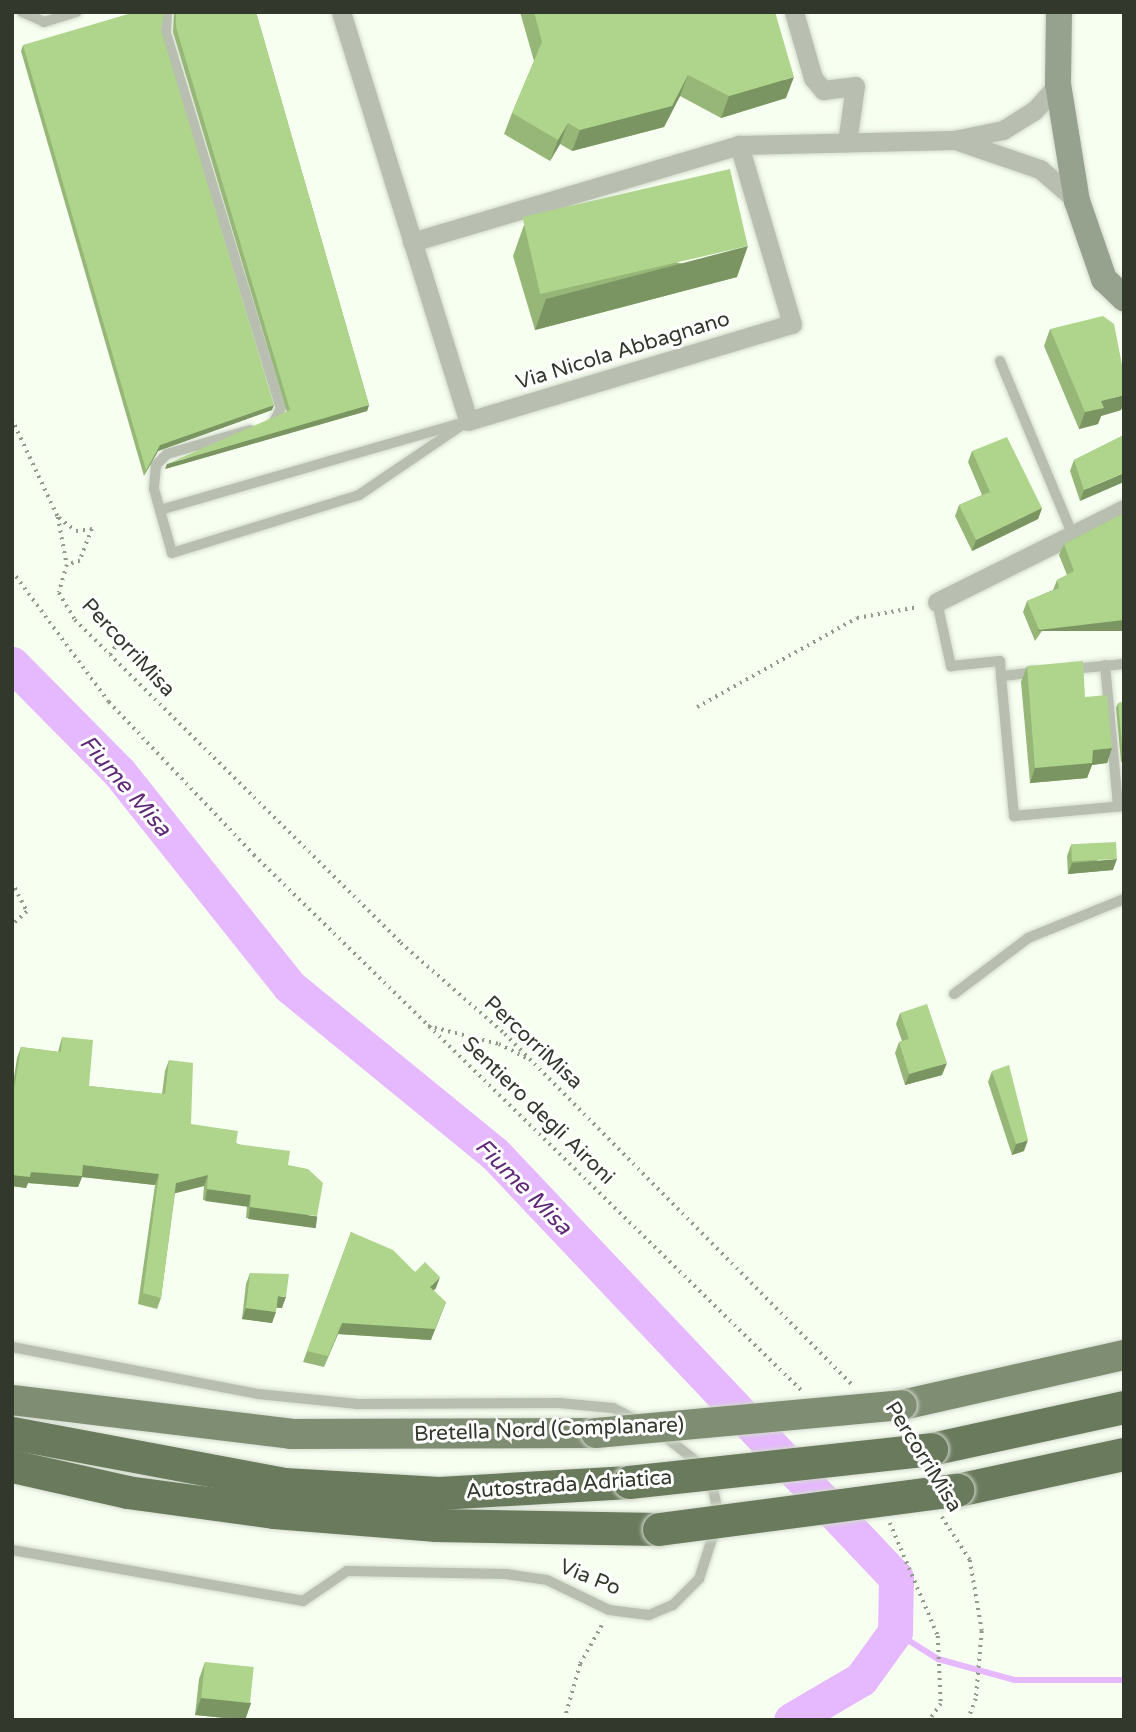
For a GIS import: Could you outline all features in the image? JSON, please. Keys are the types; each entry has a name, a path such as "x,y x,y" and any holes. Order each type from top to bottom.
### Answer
{"highway":[{"name":"Autostrada Adriatica","path":"12,1433 284,1485 439,1493 629,1482 931,1449 1124,1407"},
{"name":"Autostrada Adriatica","path":"12,1466 127,1492 274,1512 436,1525 659,1528 946,1497 1124,1454"}],"main road":[{"path":"1059,12 1058,84 1076,201 1094,258 1121,301"},
{"name":"Bretella Nord (Complanare)","path":"12,1400 291,1434 596,1433 902,1405 1124,1355"}],"street":[{"path":"341,12 468,421"},
{"path":"794,12 813,78 823,90 855,86 847,142"},
{"path":"412,242 739,145 954,140 1003,130 1034,111 1058,84"},
{"path":"954,140 1040,169 1076,201"},
{"name":"Via Nicola Abbagnano","path":"468,421 792,324 739,145"},
{"path":"937,601 1071,531 1124,509"}],"lane":[{"path":"22,12 44,22 77,12"},
{"path":"167,12 166,33 281,415 160,458 154,472 160,510 172,553 359,495 468,421"},
{"path":"1000,362 1071,531"},
{"path":"160,510 468,421"},
{"path":"937,601 951,666 1000,661 1014,816 1121,806 1105,665"},
{"path":"1001,676 1124,664"},
{"path":"954,994 1028,938 1124,900"},
{"name":"Via Po","path":"12,1347 258,1394 346,1403 613,1408 659,1431 699,1462 715,1484 719,1517 699,1579 673,1605 649,1615 610,1610 547,1580 506,1574 347,1571 303,1601 12,1550"}],"path":[{"name":"PercorriMisa","path":"12,419 58,517 67,565 59,593 110,655 401,943 531,1060 862,1395"},
{"path":"58,517 76,531 92,529 80,561 67,565"},
{"name":"Sentiero degli Aironi","path":"12,571 109,702 428,1026 810,1398"},
{"path":"697,707 857,618 937,601"},
{"path":"110,655 124,631"},
{"path":"12,882 27,912 12,925"},
{"path":"428,1026 499,1044 531,1060"},
{"name":"PercorriMisa","path":"946,1497 970,1560 982,1631 976,1699 968,1720"},
{"path":"887,1518 913,1564 938,1636 941,1704 930,1720"},
{"path":"564,1720 580,1664 610,1610"}],"building":[{"path":"135,12 164,12 161,30 274,405 160,445 146,470 23,45"},
{"path":"176,12 256,12 369,405 167,464 290,410 176,27"},
{"path":"534,12 775,12 794,77 729,96 688,75 672,106 580,130 568,123 558,140 512,113 542,42"},
{"path":"730,169 748,246 540,294 522,217"},
{"path":"1103,316 1114,324 1124,375 1124,395 1101,401 1104,408 1085,412 1050,329"},
{"path":"1124,435 1124,473 1084,490 1074,460"},
{"path":"1007,437 1042,508 976,540 959,505 990,492 972,451"},
{"path":"1124,513 1124,620 1039,630 1027,601 1059,588 1057,580 1074,571 1064,544"},
{"path":"1083,661 1085,697 1107,695 1112,748 1093,750 1092,763 1035,768 1027,666"},
{"path":"1124,702 1124,756 1123,756 1118,703"},
{"path":"1116,842 1117,859 1072,861 1071,844"},
{"path":"927,1004 947,1063 909,1074 899,1042 909,1039 900,1013"},
{"path":"62,1037 93,1040 89,1086 165,1094 169,1060 193,1063 191,1124 238,1131 236,1144 290,1151 288,1165 308,1169 323,1183 317,1216 250,1207 251,1195 207,1189 208,1175 176,1183 161,1298 143,1293 159,1174 83,1165 82,1176 31,1172 30,1177 12,1175 12,1101 21,1047 61,1052"},
{"path":"1009,1065 1028,1140 1016,1144 992,1071"},
{"path":"351,1232 393,1250 415,1272 425,1262 440,1277 430,1287 446,1302 435,1329 342,1323 328,1356 307,1351"},
{"path":"250,1273 289,1274 286,1297 278,1296 276,1312 246,1308"},
{"path":"205,1662 254,1667 250,1703 201,1698"}],"waterway":[{"name":"Fiume Misa","path":"12,664 119,772 289,986 494,1153 896,1578 895,1632 861,1679 791,1720"},
{"path":"895,1632 938,1659 1014,1680 1124,1680"}]}
